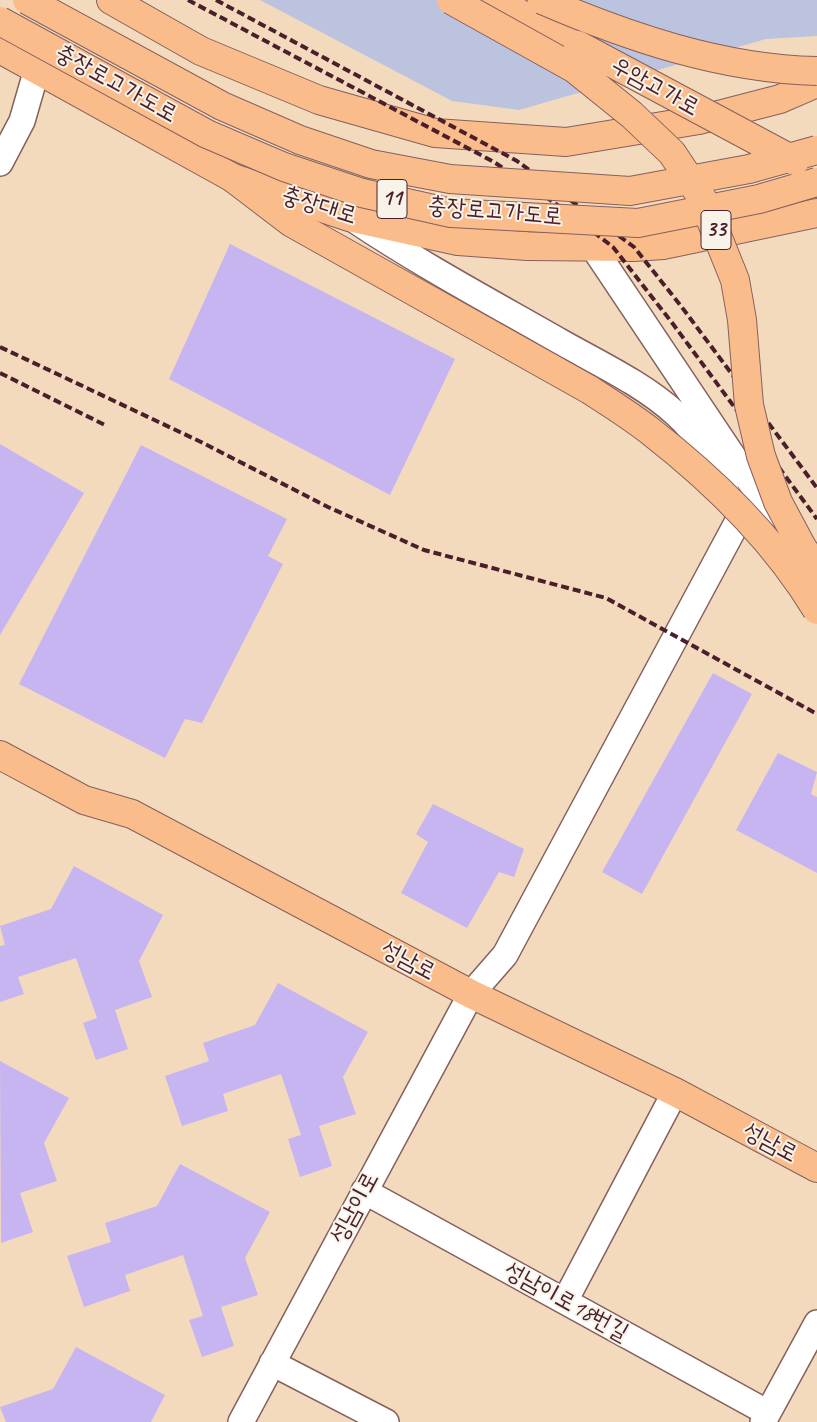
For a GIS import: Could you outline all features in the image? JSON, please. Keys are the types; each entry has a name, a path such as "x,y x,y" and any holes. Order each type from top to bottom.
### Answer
{"main road":[{"name":"충장로고가도로","path":"28,0 222,106 300,140 371,164 441,178 630,191 749,169 817,150"},
{"path":"110,0 201,51 319,100 435,133 566,142 699,120 780,99 817,83"},
{"name":"33","path":"450,0 575,70 632,115 672,153 702,198 735,280 742,320 749,405 760,456 778,502 802,548 817,570"},
{"name":"우암고가로","path":"494,0 756,142 801,164 817,169"},
{"name":"우암고가로","path":"542,0 574,14 685,52 791,70 817,71"},
{"path":"575,0 587,9 667,50 723,61 788,66 817,64"},
{"name":"충장로고가도로","path":"0,21 207,134 284,167 362,193 451,213 638,223 759,199 817,182"},
{"name":"충장대로","path":"0,48 232,178 349,216 458,241 528,246 663,245 817,213"},
{"path":"0,69 37,69"},
{"path":"232,178 292,223 590,390 650,430 709,481 762,537 817,610"},
{"name":"성남로","path":"0,756 84,800 132,814 471,994 675,1092 817,1168"}],"street":[{"path":"0,163 22,122 37,69"},
{"path":"349,216 399,250 636,384 676,414 701,443 717,470 739,519 817,623"},
{"path":"593,247 817,581"},
{"name":"성남이로","path":"241,1422 471,994 505,955 739,519"},
{"path":"565,1301 675,1092"},
{"name":"성남이로18번길","path":"364,1191 565,1301 766,1417"},
{"path":"766,1417 817,1323"},
{"path":"272,1363 386,1422"}],"shaded area":[{"path":"260,0 817,0 817,36 766,39 519,110 452,101"}],"building":[{"path":"230,244 455,359 390,495 169,379"},
{"path":"0,444 84,493 0,635"},
{"path":"141,445 287,519 268,556 283,564 202,723 185,719 165,758 19,684"},
{"path":"713,673 752,694 642,894 602,872"},
{"path":"778,753 817,772 811,794 817,797 817,873 736,830"},
{"path":"433,804 524,849 514,877 499,872 467,928 401,893 428,842 416,834"},
{"path":"74,866 163,915 139,961 152,997 115,1010 128,1049 96,1060 83,1023 97,1018 76,958 18,977 24,994 0,1002 0,946 5,945 0,926 51,909"},
{"path":"278,983 368,1032 343,1077 356,1114 319,1126 332,1166 300,1177 288,1139 301,1135 281,1074 223,1094 228,1111 182,1126 165,1076 209,1061 203,1043 255,1025"},
{"path":"0,1061 69,1098 44,1143 57,1181 20,1193 33,1232 1,1243"},
{"path":"180,1164 270,1212 245,1258 258,1295 221,1307 234,1346 202,1357 189,1320 203,1316 183,1255 125,1275 130,1291 84,1307 67,1256 111,1242 105,1223 157,1206"},
{"path":"76,1347 165,1395 151,1422 6,1422 0,1407 53,1389"}],"railway":[{"path":"188,0 494,162 565,210 613,247 673,324 817,519"},
{"path":"216,0 517,161 634,247 681,306 817,488"},
{"path":"0,347 201,442 328,507 424,550 606,598 817,714"},
{"path":"0,373 107,426"}]}
